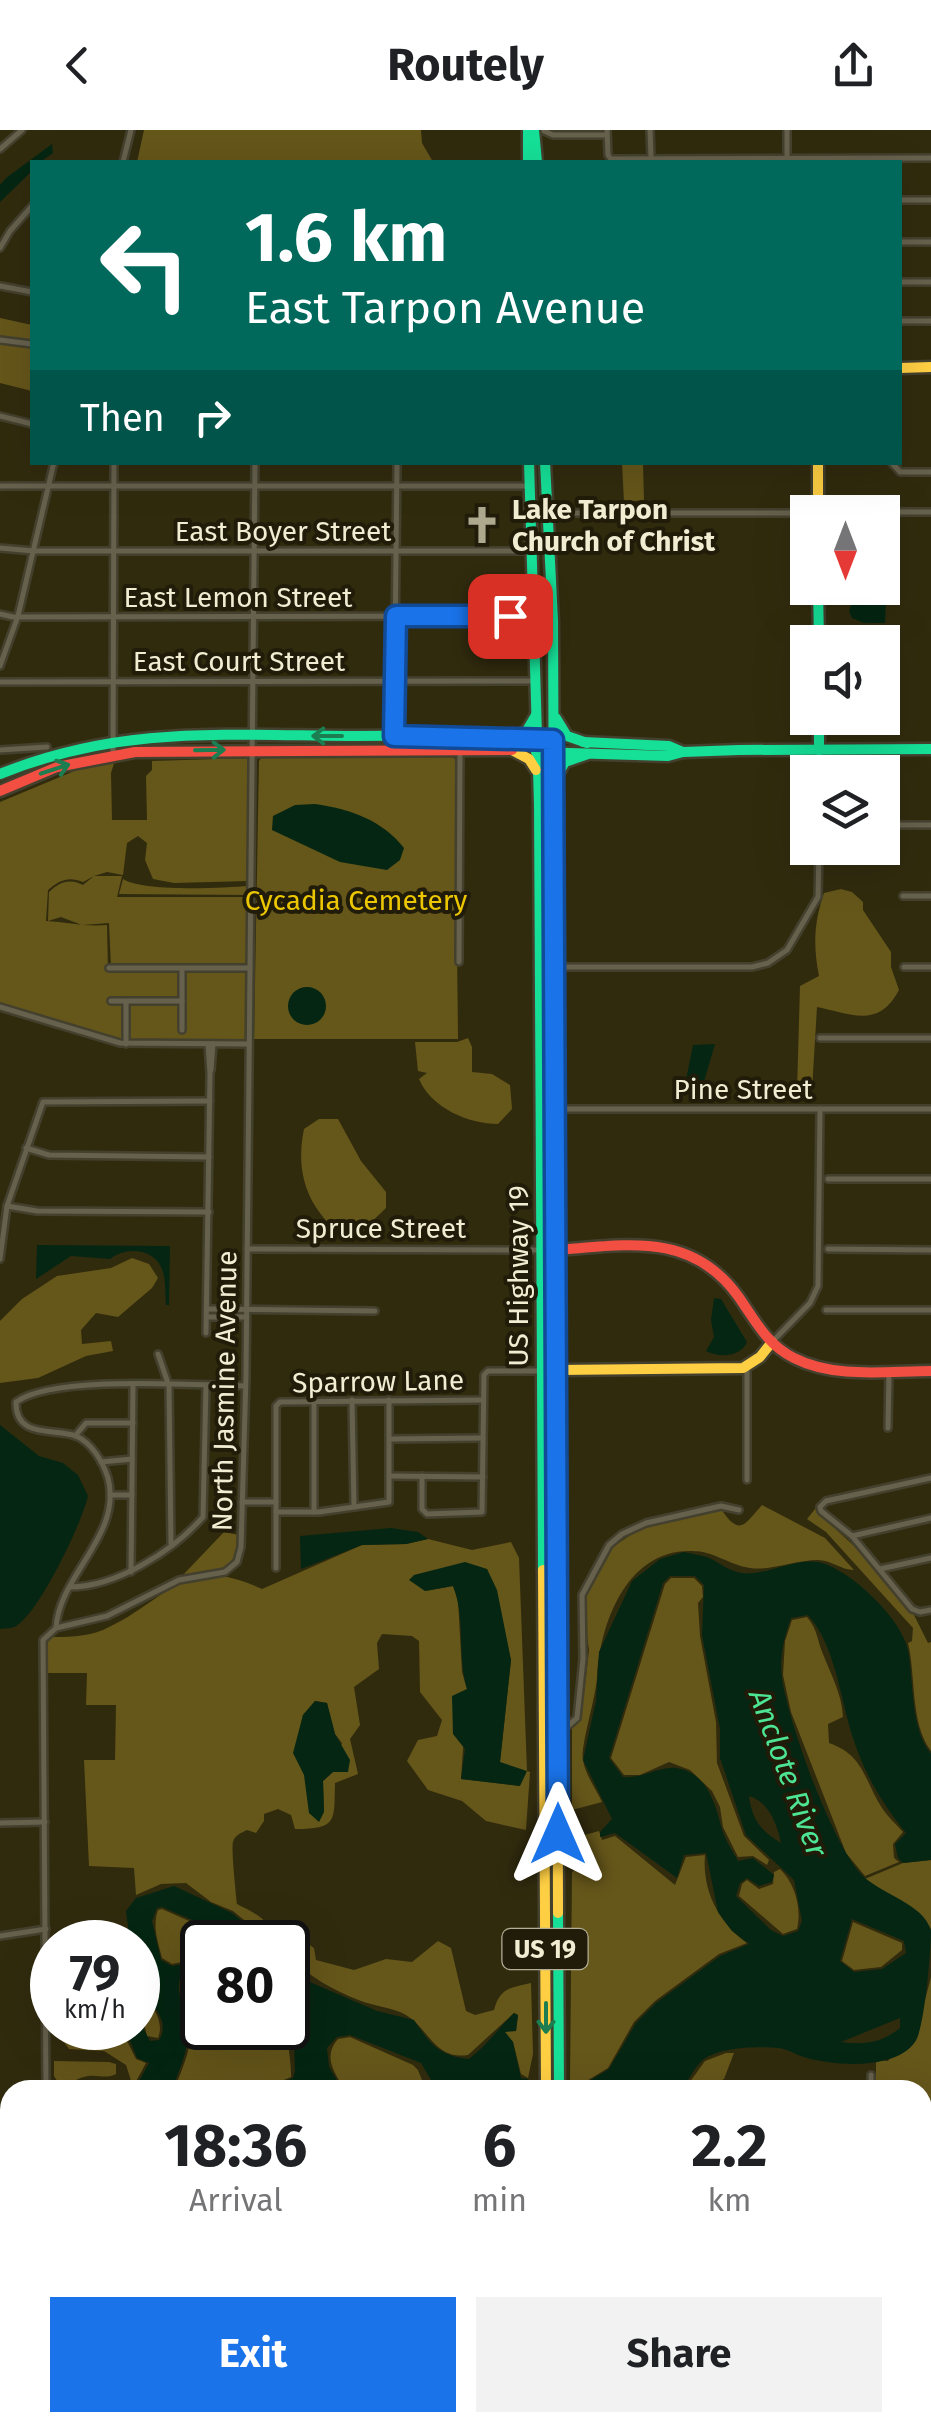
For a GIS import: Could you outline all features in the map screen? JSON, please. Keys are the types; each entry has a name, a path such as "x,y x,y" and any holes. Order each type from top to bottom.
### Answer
{"main road":[{"path":"529,160 540,130"},
{"path":"540,130 540,160"},
{"path":"902,368 931,367"},
{"name":"US Highway 19","path":"530,465 538,681 546,2080"},
{"path":"531,465 540,505 547,513"},
{"name":"US Highway 19","path":"546,465 554,782 559,2080"},
{"path":"818,465 818,495"},
{"path":"530,517 540,525 550,568"},
{"path":"553,712 567,736 587,748"},
{"path":"506,738 526,732 538,713"},
{"path":"0,774 63,750 112,740 253,735 538,738 587,748 668,756 683,752 931,749"},
{"path":"819,735 819,750"},
{"path":"364,750 374,740 401,740 408,736"},
{"path":"0,791 57,768 113,755 460,749 553,753 587,748"},
{"path":"554,782 565,762 587,748"},
{"path":"512,750 528,759 538,776"},
{"path":"541,1047 547,1096 555,1110"},
{"path":"541,1110 548,1119 555,1154"},
{"name":"Spruce Street","path":"541,1250 644,1245 686,1251 721,1272 756,1326 772,1342"},
{"path":"558,1370 747,1367 772,1342 788,1356 806,1364 931,1371"},
{"path":"541,1371 550,1380 557,1430"},
{"path":"545,1815 558,1834"}],"street":[{"path":"0,149 22,130"},
{"path":"124,160 131,130"},
{"path":"540,130 554,134 607,132 608,155 612,160"},
{"path":"650,130 651,158"},
{"path":"786,130 787,158"},
{"path":"626,160 931,158"},
{"path":"902,200 931,200"},
{"path":"0,248 30,208"},
{"path":"902,242 931,242"},
{"path":"902,282 931,282"},
{"path":"0,286 30,292"},
{"path":"902,321 931,321"},
{"path":"0,340 30,344"},
{"path":"0,416 30,424"},
{"path":"0,666 18,616 53,465"},
{"path":"113,755 114,465"},
{"name":"North Jasmine Avenue","path":"56,1628 107,1616 184,1578 220,1574 229,1570 240,1554 246,1386 255,465"},
{"path":"394,736 396,465"},
{"path":"894,465 900,472 931,472"},
{"path":"0,486 529,486"},
{"path":"547,513 790,512"},
{"path":"900,512 931,512"},
{"name":"East Boyer Street","path":"0,548 532,551"},
{"name":"East Lemon Street","path":"0,614 536,616"},
{"name":"East Court Street","path":"0,682 538,681"},
{"path":"0,750 47,747"},
{"path":"459,962 460,749"},
{"path":"819,750 819,755"},
{"path":"900,825 931,825"},
{"path":"554,967 766,964 790,946 819,894 819,865"},
{"path":"904,896 928,896"},
{"path":"904,967 931,967"},
{"path":"110,968 250,968"},
{"path":"182,971 182,1030"},
{"path":"111,1002 182,1001"},
{"path":"126,1002 126,1044"},
{"path":"0,1007 126,1044 249,1044"},
{"path":"820,1038 931,1038"},
{"path":"206,1333 210,1044"},
{"path":"0,1259 8,1206 45,1100 210,1101"},
{"path":"772,1342 810,1303 818,1286 820,1109"},
{"name":"Pine Street","path":"555,1110 931,1109"},
{"path":"26,1148 48,1155 209,1156"},
{"path":"828,1179 931,1179"},
{"path":"8,1206 37,1211 209,1212"},
{"name":"Spruce Street","path":"247,1249 541,1250"},
{"path":"828,1250 931,1250"},
{"path":"826,1310 931,1310"},
{"path":"208,1313 375,1311"},
{"path":"158,1354 169,1386 171,1544"},
{"path":"747,1367 747,1480"},
{"path":"422,1476 422,1508 427,1514 478,1514 483,1510 484,1375 488,1370 541,1371"},
{"path":"888,1428 889,1370"},
{"path":"69,1588 107,1583 132,1572 204,1516 206,1385"},
{"path":"132,1572 133,1386"},
{"path":"46,1920 41,1648 49,1632 56,1628 59,1606 103,1527 110,1495 102,1462 87,1444 75,1436 36,1431 15,1405 25,1396 64,1388 246,1386"},
{"path":"314,1400 314,1512"},
{"path":"352,1400 354,1508"},
{"path":"276,1512 314,1512 389,1502 389,1400"},
{"name":"Sparrow Lane","path":"276,1502 276,1406 283,1401 483,1400"},
{"path":"75,1436 86,1423 132,1423"},
{"path":"390,1439 483,1438"},
{"path":"102,1462 132,1459"},
{"path":"390,1476 483,1476"},
{"path":"931,1478 826,1501 820,1506 852,1536 916,1611 931,1610"},
{"path":"110,1495 132,1495"},
{"path":"242,1502 276,1502 276,1568"},
{"path":"558,1726 569,1726 577,1718 583,1659 582,1595 609,1545 646,1523 721,1506 739,1510"},
{"path":"852,1536 931,1518"},
{"path":"880,1569 931,1558"},
{"path":"0,1822 45,1822"},
{"path":"0,1936 30,1931"},
{"path":"46,2050 46,2080"},
{"path":"871,2075 871,2080"}],"green space":[{"path":"144,130 421,130 422,143 432,160 137,160"},
{"path":"0,318 30,325 30,390 0,383"},
{"path":"622,465 643,465 644,500 624,502"},
{"path":"116,757 111,773 112,820 147,820 146,776 152,770 152,761 248,758 249,881 174,883 153,879 145,860 147,843 138,836 127,843 123,875 107,872 94,876 122,876 117,897 250,897 248,968 111,967 109,923 83,925 107,925 108,971 248,971 246,1041 120,1041 0,1004 0,802","holes":["94,876 83,885 65,882 49,892 48,921 61,917 81,925 46,921 48,890 64,880 83,882"]},
{"name":"Cycadia Cemetery","path":"262,757 455,759 458,1039 254,1039 259,761"},
{"path":"123,879 164,887 249,886 249,895 119,894"},
{"path":"841,889 852,892 863,902 863,910 891,952 891,967 899,990 891,1002 872,1015 851,1015 817,1007 812,1090 797,1091 800,986 819,976 816,934 824,893"},
{"path":"468,1038 472,1072 492,1074 510,1085 512,1109 498,1124 452,1112 432,1098 419,1079 427,1073 418,1071 415,1042 457,1042"},
{"path":"319,1119 338,1119 361,1161 386,1192 386,1208 360,1233 342,1235 320,1213 306,1188 301,1160 304,1129"},
{"path":"132,1258 149,1264 158,1278 152,1288 118,1317 96,1313 81,1330 82,1344 111,1341 113,1351 86,1356 38,1378 0,1383 0,1321 22,1299 57,1276 111,1268"},
{"path":"819,1504 819,1514 864,1555 914,1615 928,1643 931,1642 931,1751 917,1713 908,1643 912,1641 913,1628 826,1532 807,1519"},
{"path":"762,1505 825,1538 854,1570 818,1560 750,1568 692,1551 650,1562 621,1593 599,1656 583,1754 588,1776 602,1802 572,1810 572,1728 582,1710 589,1650 587,1592 611,1548 643,1527 721,1509 733,1523 742,1525"},
{"path":"224,1532 239,1535 228,1565 182,1576"},
{"path":"428,1539 472,1550 511,1542 519,1558 530,1772 526,1830 486,1821 462,1801 428,1790 407,1761 418,1740 437,1736 442,1720 420,1692 419,1641 412,1636 382,1634 377,1643 379,1669 354,1687 360,1725 350,1739 358,1774 335,1783 331,1820 319,1827 295,1829 291,1815 278,1809 264,1814 256,1833 247,1830 234,1840 237,1904 263,1920 244,1920 186,1883 161,1884 136,1895 134,1868 89,1866 84,1760 115,1760 116,1705 86,1705 87,1673 44,1673 48,1637 103,1630 194,1578 235,1579 262,1589 362,1545","holes":["487,1569 511,1660 500,1762 520,1786 461,1779 467,1689 462,1672 458,1600 453,1586 425,1591","315,1701 327,1703 335,1734 342,1743 333,1772 323,1781 324,1812 294,1753 303,1715"]},
{"path":"671,1578 694,1578 702,1586 703,1597 698,1603 700,1636 716,1722 717,1763 744,1836 769,1860 767,1865 753,1856 738,1857 712,1791 690,1770 669,1762 640,1775 624,1775 611,1758 665,1584"},
{"path":"807,1617 842,1709 843,1717 828,1724 829,1743 856,1761 882,1808 903,1832 893,1844 894,1858 899,1862 865,1876 846,1853 791,1712 783,1675 785,1641 792,1620"},
{"path":"599,1831 602,1840 615,1836 675,1885 686,1857 705,1855 706,1881 714,1905 728,1926 747,1943 719,1954 655,2001 634,2022 608,2068 588,2080 570,2080 572,1872 579,1867 581,1836"},
{"path":"931,1860 931,1929 920,1914 865,1879 903,1863"},
{"path":"780,1869 793,1889 799,1913 797,1929 783,1934 739,1896 747,1880 759,1889 773,1884 774,1872"},
{"path":"158,1910 187,1920 180,1920 180,1962 172,1964 162,1958"},
{"path":"853,1922 902,1943 902,1950 881,1967 854,1970 842,1961"},
{"path":"438,1941 451,1948 466,2011 475,2015 494,2010 507,1990 531,1983 533,2054 528,2078 521,2074 513,2042 504,2031 516,2031 518,2015 514,2013 468,2055 457,2055 440,2048 406,2015 350,1997 310,1974 310,1945 316,1960 354,1970 386,1959 412,1962"},
{"path":"931,1977 931,2080 876,2080 876,2060 888,2061 925,2000"},
{"path":"350,2037 413,2065 422,2080 339,2080 331,2059 338,2039"},
{"path":"86,2050 132,2050 136,2059 146,2063 137,2080 131,2080 126,2065 104,2051"},
{"path":"188,2050 289,2050 291,2077 178,2080"},
{"path":"734,2053 724,2079 691,2080 705,2061"},
{"path":"54,2061 116,2064 116,2074 108,2076 57,2080"}],"water":[{"path":"52,144 53,153 43,160 30,160"},
{"path":"30,160 30,173 0,202 0,185"},
{"path":"851,605 886,605 885,623 864,623 852,618"},
{"path":"315,804 353,813 386,830 404,848 400,860 387,870 340,862 272,830 273,816 295,805"},
{"path":"307,987 320,993 326,1006 320,1019 307,1025 294,1019 288,1006 294,993"},
{"path":"715,1044 699,1099 694,1099 684,1090 693,1045"},
{"path":"37,1245 170,1246 169,1305 160,1264 148,1254 125,1252 110,1259 71,1256 36,1279"},
{"path":"714,1298 721,1299 747,1342 735,1353 706,1351 714,1337"},
{"path":"0,1425 39,1456 63,1463 78,1475 88,1496 69,1546 36,1604 16,1626 0,1629"},
{"path":"391,1528 418,1532 428,1539 362,1545 301,1569 300,1536"},
{"name":"Anclote River","path":"684,1552 707,1557 737,1572 818,1562 859,1584 896,1624 908,1650 919,1731 931,1754 931,1860 903,1863 898,1858 895,1844 906,1833 863,1764 831,1657 808,1615 791,1618 781,1663 786,1698 802,1751 837,1836 861,1874 920,1913 931,1931 922,2021 915,2042 906,2051 880,2061 849,2064 807,2058 779,2048 740,2048 704,2059 688,2080 591,2080 609,2069 636,2023 656,2003 720,1956 749,1944 732,1931 718,1912 706,1853 684,1855 677,1878 615,1833 600,1837 612,1819 583,1760 596,1701 599,1652 632,1581 660,1559","holes":["670,1576 695,1576 704,1585 702,1635 720,1729 720,1758 746,1835 794,1880 802,1921 798,1931 783,1936 771,1930 736,1896 740,1883 747,1878 759,1886 772,1882 774,1875 753,1858 738,1861 724,1835 712,1798 695,1775 670,1768 623,1777 609,1758 663,1583","749,1796 767,1808 781,1843 759,1824","852,1919 904,1941 906,1953 882,1969 854,1972 840,1961","900,2018 900,2028 879,2040 841,2042"]},
{"path":"465,1562 487,1569 497,1590 511,1660 500,1762 527,1771 520,1786 461,1779 465,1749 453,1734 452,1696 467,1689 457,1599 453,1586 425,1591 409,1580 414,1575"},
{"path":"315,1701 327,1703 335,1734 350,1760 348,1772 333,1772 323,1781 324,1812 319,1822 309,1813 304,1775 293,1753 303,1715"},
{"path":"174,1886 241,1920 192,1920 162,1907 157,1908 152,1920 127,1920 126,1911 136,1898"},
{"path":"160,1956 172,1966 180,1965 180,2050 185,2050 176,2080 140,2080 149,2063 137,2058 134,2050 160,2050"},
{"path":"310,1982 377,2011 414,2020 436,2047 469,2059 514,2013 518,2015 516,2031 505,2032 513,2042 521,2078 528,2080 431,2080 421,2063 350,2035 337,2037 327,2048 329,2067 337,2080 288,2080 295,2071 294,2050 310,2050"}],"traffic: fast":[{"path":"528,130 528,160"},
{"path":"534,130 537,160"},
{"path":"529,465 539,804 543,1570"},
{"path":"545,465 553,621 557,1524"},
{"path":"818,605 819,625"},
{"path":"507,738 526,732 536,715"},
{"path":"556,718 567,736 587,743"},
{"path":"819,735 819,750"},
{"path":"0,774 87,748 171,737 450,736 554,740"},
{"path":"583,742 669,746 683,752"},
{"path":"536,752 668,756 739,750 931,749"},
{"path":"555,779 565,762 588,754"},
{"path":"558,1913 559,2080"}],"traffic: slow":[{"path":"902,368 931,367"},
{"path":"818,465 818,495"},
{"path":"512,750 529,759 536,770"},
{"path":"558,1370 743,1368 760,1357 772,1342"},
{"path":"557,1524 558,1913"},
{"path":"543,1570 546,2080"}],"traffic: jam":[{"path":"0,791 57,767 135,752 512,750"},
{"path":"556,1250 632,1245 678,1252 720,1275 769,1339 794,1358 844,1371 931,1371"}],"place":[{"name":"Lake Tarpon Church of Christ","path":"482,525"}],"route":[{"path":"510,616 396,616 394,736 553,740 558,1834"}]}
